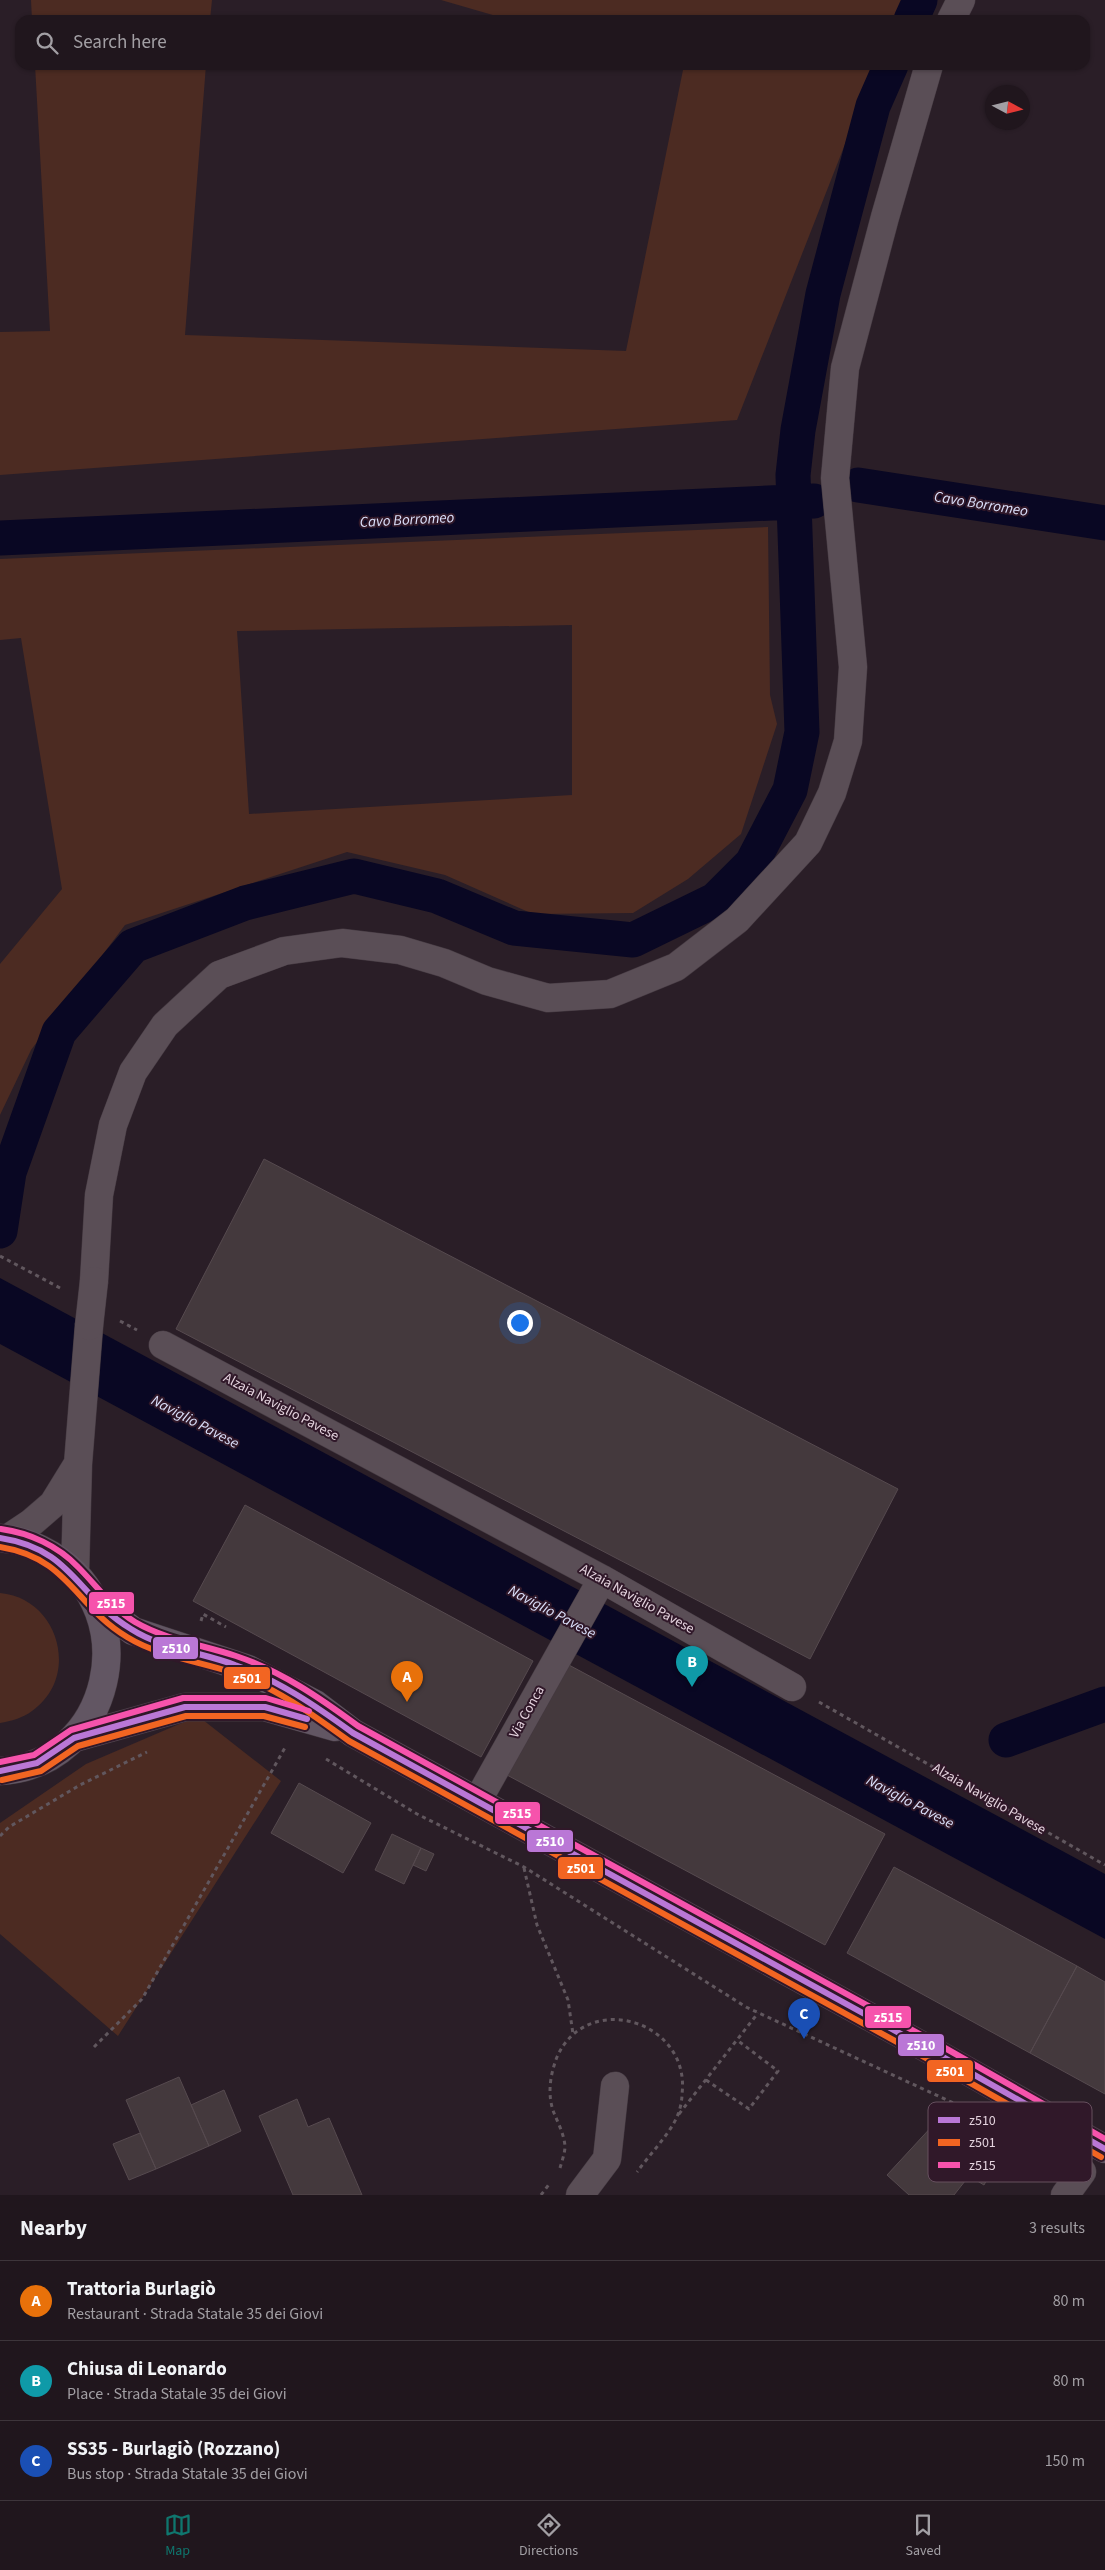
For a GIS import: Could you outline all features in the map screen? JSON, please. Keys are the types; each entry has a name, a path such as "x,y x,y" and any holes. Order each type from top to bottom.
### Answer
{"main road":[{"path":"3,1538 41,1549 59,1560 75,1574 95,1602 103,1624 107,1647 104,1682 91,1716 74,1738 56,1752 37,1763 3,1774"},
{"path":"95,1602 133,1631 248,1669 315,1704 353,1733 478,1800 1021,2102"},
{"path":"74,1738 185,1707 265,1707 353,1733"},
{"path":"1092,2142 1105,2149"}],"street":[{"path":"954,15 961,0"},
{"path":"75,1574 78,1464 94,1280 99,1195 113,1125 133,1072 165,1025 219,975 284,951 342,943 400,950 444,963 487,981 548,998 610,994 676,967 737,920 808,843 832,793 848,741 853,667 835,478 845,368 885,217 928,70"},
{"name":"Alzaia Naviglio Pavese","path":"164,1344 597,1588 792,1687"},
{"path":"3,1538 32,1523 54,1504 78,1464"},
{"name":"Via Conca","path":"478,1800 562,1647 597,1588"},
{"path":"580,2195 606,2159 616,2086"},
{"path":"1065,2195 1075,2182"}],"path":[{"name":"Alzaia Naviglio Pavese","path":"792,1687 1105,1865"},
{"path":"94,2047 142,1999 289,1740"},
{"path":"0,1836 9,1826 72,1790 151,1750"},
{"path":"321,1756 417,1814 524,1867 758,2013 952,2102"},
{"path":"524,1867 538,1926 568,2000 574,2034"},
{"path":"677,2116 758,2013"},
{"path":"706,2080 749,2109 778,2071 737,2040"}],"shaded area":[{"path":"31,0 212,0 210,15 32,15"},
{"path":"441,0 902,0 896,15 493,15"},
{"path":"35,70 206,70 185,335 626,351 683,70 874,70 737,420 0,475 0,332 50,331"},
{"path":"768,527 770,695 777,724 741,834 688,879 633,913 533,914 445,875 347,852 125,925 31,1050 0,1115 0,964 62,889 21,638 0,640 0,559","holes":["572,625 572,795 249,814 237,631"]},
{"path":"0,1593 20,1598 37,1609 49,1624 56,1641 59,1660 56,1679 47,1696 32,1711 17,1719 0,1723"},
{"path":"198,1716 281,1781 118,2036 0,1934 0,1823 86,1764"}],"water":[{"name":"Naviglio Pavese","path":"0,1278 1105,1874 1105,1939 0,1344"}],"building":[{"path":"264,1159 898,1489 810,1659 176,1329"},
{"path":"245,1505 533,1661 481,1757 193,1601"},
{"path":"567,1664 885,1834 825,1945 507,1775"},
{"path":"299,1783 371,1823 343,1873 271,1833"},
{"path":"392,1834 421,1848 404,1884 375,1870"},
{"path":"421,1848 434,1854 426,1871 413,1865"},
{"path":"894,1867 1077,1966 1030,2053 847,1953"},
{"path":"1077,1966 1105,1982 1105,2094 1030,2053"},
{"path":"179,2077 209,2146 156,2169 126,2100"},
{"path":"224,2090 241,2131 209,2146 191,2105"},
{"path":"297,2099 308,2127 329,2118 362,2195 293,2195 259,2116"},
{"path":"928,2131 928,2182 964,2182 954,2195 909,2195 887,2175"},
{"path":"140,2133 156,2169 129,2180 113,2144"}],"waterway":[{"path":"913,15 920,0"},
{"path":"0,1231 9,1172 59,1032 133,946 245,903 354,876 437,896 514,928 633,940 715,900 752,863 790,790 802,732 793,475 798,430 823,294 873,106 889,70"},
{"name":"Cavo Borromeo","path":"858,485 1105,523"},
{"name":"Cavo Borromeo","path":"0,538 814,501"},
{"path":"1006,1740 1105,1704"}],"transit line":[{"name":"z515","path":"1,1529 33,1537 62,1553 112,1603 135,1622 172,1638 236,1656 269,1669 315,1696 358,1726 1040,2102"},
{"name":"z510","path":"0,1538 24,1544 44,1552 59,1563 113,1616 143,1636 169,1646 235,1665 266,1678 311,1704 353,1733 1022,2102"},
{"name":"z501","path":"0,1547 23,1553 42,1561 57,1572 109,1625 139,1644 165,1654 231,1672 263,1685 307,1711 349,1741 1004,2102"},
{"name":"z515","path":"0,1762 34,1755 71,1730 183,1698 266,1698 309,1711"},
{"name":"z510","path":"0,1771 37,1763 74,1738 185,1707 265,1707 307,1719"},
{"name":"z501","path":"2,1780 41,1771 78,1746 186,1716 264,1716 305,1727"},
{"name":"z515","path":"1092,2132 1105,2139"},
{"name":"z510","path":"1092,2142 1105,2149"},
{"name":"z501","path":"1092,2152 1101,2157"}],"place":[{"name":"Chiusa di Leonardo","path":"692,1687"},
{"name":"Trattoria Burlagiò","path":"407,1702"},
{"name":"SS35 - Burlagiò (Rozzano)","path":"804,2039"}]}
